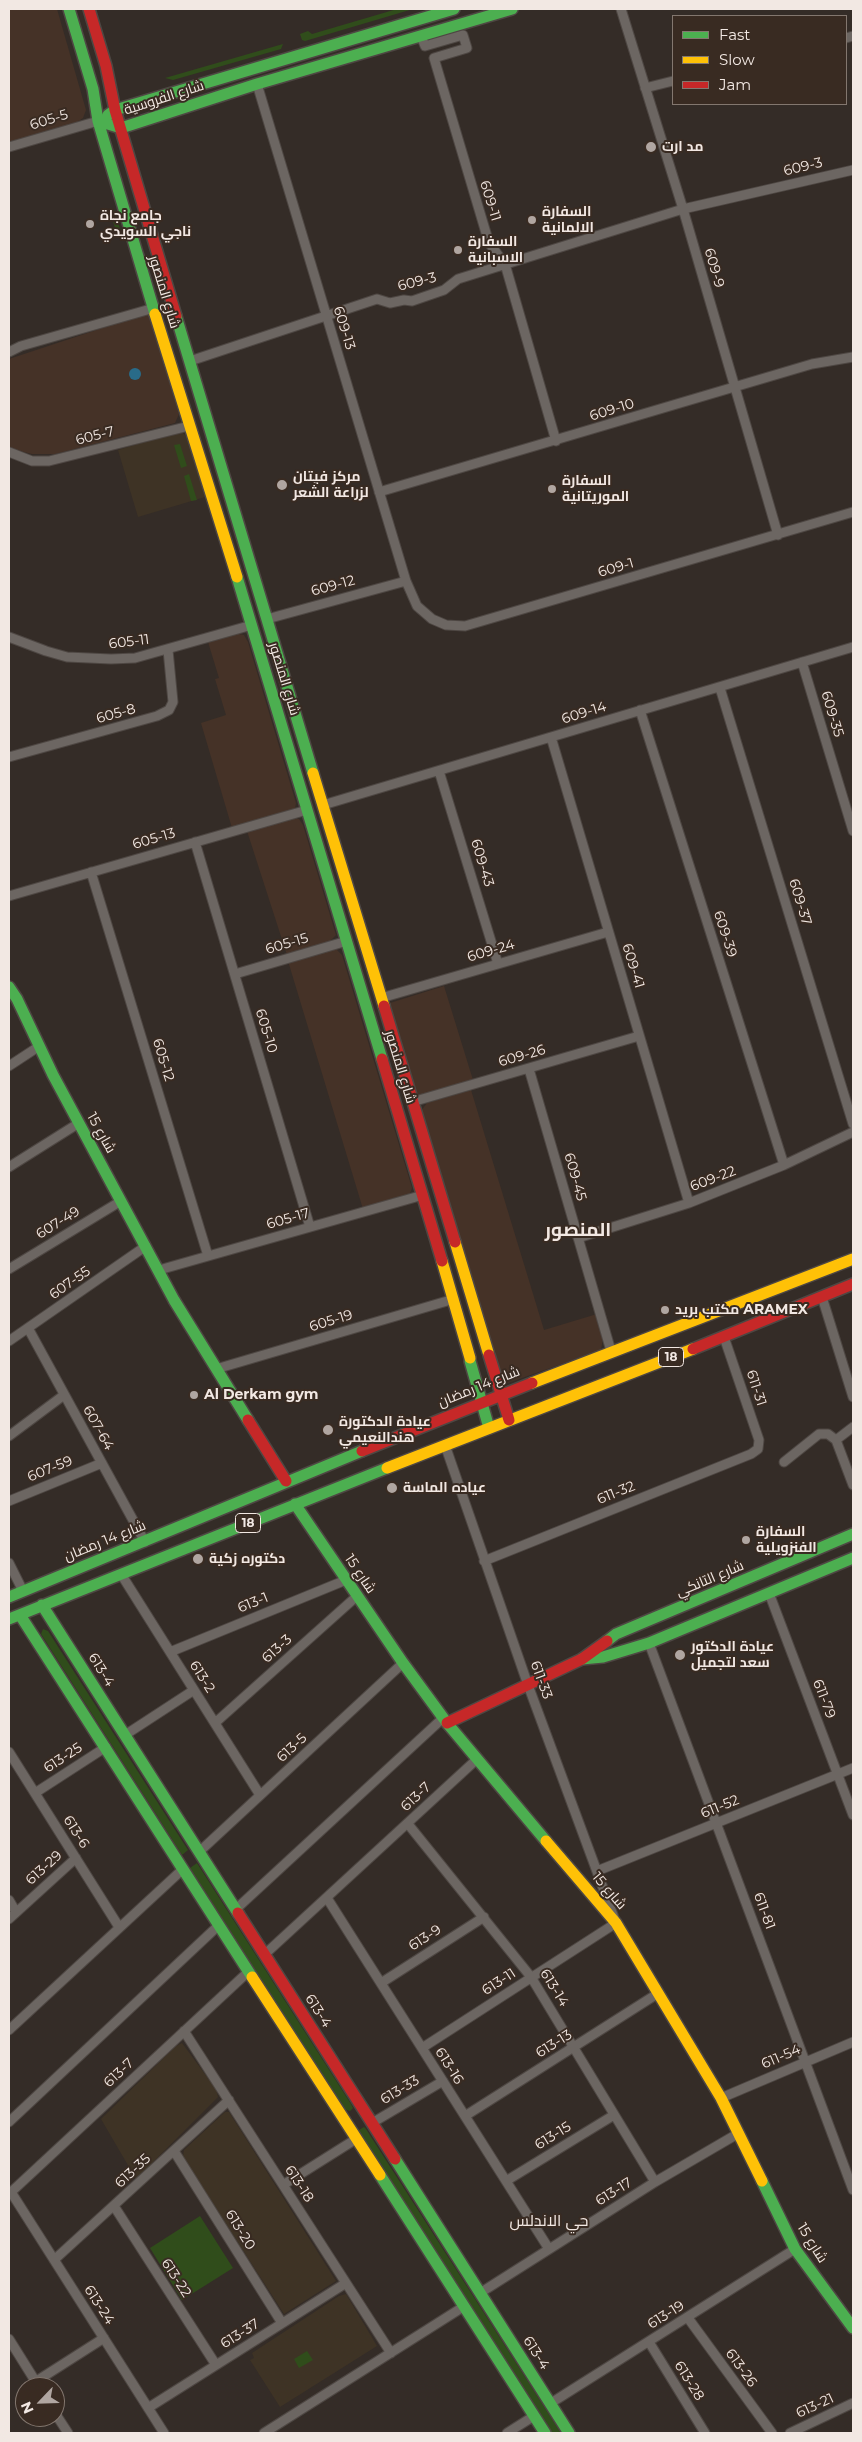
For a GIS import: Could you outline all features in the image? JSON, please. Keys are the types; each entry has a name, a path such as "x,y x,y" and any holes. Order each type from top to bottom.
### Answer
{"street":[{"name":"شارع المنصور","path":"69,9 93,89 98,121 189,426 204,466 424,1195 454,1298 488,1428"},
{"name":"شارع المنصور","path":"89,9 106,66 115,110 509,1420"},
{"name":"شارع الفروسية","path":"98,121 115,110 454,9"},
{"name":"شارع الفروسية","path":"98,121 121,128 257,84 512,9"},
{"name":"609-9","path":"621,9 683,209 778,535"},
{"name":"609-11","path":"421,36 425,46 463,35 467,48 434,58 489,243 505,264 556,441"},
{"path":"645,88 672,81"},
{"name":"609-13","path":"257,84 406,581"},
{"name":"605-5","path":"9,147 98,121"},
{"name":"609-3","path":"190,361 377,298 390,303 404,300 412,301 444,290 458,279 683,209 853,170"},
{"path":"9,352 21,346 154,308"},
{"name":"609-10","path":"379,492 812,364 853,357"},
{"name":"605-7","path":"9,452 32,461 49,461 189,426"},
{"name":"609-1","path":"406,581 417,606 432,619 446,626 465,626 853,512"},
{"name":"609-12","path":"268,619 406,581"},
{"name":"605-11","path":"9,637 46,652 86,659 135,658 252,625"},
{"name":"609-14","path":"323,805 853,647"},
{"name":"605-8","path":"9,757 157,716 169,710 173,702 168,650"},
{"name":"609-35","path":"802,662 853,831"},
{"name":"609-37","path":"720,688 853,1124"},
{"name":"609-39","path":"640,710 784,1165"},
{"name":"609-41","path":"550,737 689,1203"},
{"name":"609-43","path":"439,771 498,964"},
{"name":"605-13","path":"9,896 307,810"},
{"name":"605-10","path":"195,842 310,1227"},
{"name":"605-12","path":"91,872 208,1256"},
{"name":"609-24","path":"381,998 608,932"},
{"name":"605-15","path":"235,974 347,941"},
{"name":"شارع 15","path":"9,988 17,999 38,1047 174,1300 288,1480"},
{"name":"609-26","path":"412,1102 639,1036"},
{"path":"9,1066 38,1047"},
{"name":"609-45","path":"529,1069 611,1351"},
{"path":"9,1167 79,1123"},
{"name":"609-22","path":"578,1238 689,1203 784,1165 853,1132"},
{"name":"605-17","path":"159,1270 424,1195"},
{"name":"607-49","path":"9,1270 121,1201"},
{"name":"607-55","path":"9,1341 146,1246"},
{"name":"شارع 14 رمضان","path":"9,1597 145,1542 288,1480 611,1351 853,1259"},
{"name":"18","path":"9,1619 295,1504 724,1337 853,1284"},
{"path":"822,1297 853,1397"},
{"name":"605-19","path":"218,1368 454,1298"},
{"name":"607-64","path":"28,1328 145,1542"},
{"name":"611-31","path":"724,1337 759,1440 758,1449"},
{"path":"9,1436 64,1395"},
{"path":"836,1440 853,1427"},
{"path":"784,1462 822,1433 828,1434 836,1440 853,1485"},
{"name":"611-33","path":"445,1445 528,1685 616,1923"},
{"name":"611-32","path":"484,1561 751,1454 758,1449"},
{"name":"607-59","path":"9,1501 102,1463"},
{"name":"شارع 15","path":"295,1504 403,1663 445,1721 476,1760 616,1923 720,2098 795,2249 853,2328"},
{"name":"شارع التانكي","path":"445,1721 582,1659 616,1634 853,1534"},
{"name":"شارع التانكي","path":"582,1659 603,1657 649,1642 853,1558"},
{"path":"9,1563 23,1591"},
{"name":"613-2","path":"121,1574 260,1795"},
{"name":"613-1","path":"170,1652 346,1580"},
{"path":"726,1588 734,1607"},
{"name":"611-79","path":"769,1593 853,1815"},
{"name":"613-3","path":"215,1723 357,1596"},
{"name":"613-4","path":"42,1605 569,2433"},
{"path":"20,1615 545,2433"},
{"name":"611-81","path":"649,1642 718,1823 853,2190"},
{"name":"613-5","path":"199,1852 403,1663"},
{"path":"124,1735 194,1690"},
{"path":"235,1910 445,1721"},
{"name":"613-25","path":"34,1793 106,1747"},
{"name":"613-6","path":"9,1752 119,1927"},
{"name":"613-7","path":"264,1955 476,1760"},
{"name":"611-52","path":"597,1871 853,1768"},
{"name":"613-14","path":"408,1824 531,1977 655,2182"},
{"name":"613-29","path":"9,1919 76,1858"},
{"path":"9,2030 183,1869"},
{"name":"613-16","path":"326,1898 549,2249"},
{"path":"9,1900 16,1912"},
{"name":"613-9","path":"381,1983 484,1917"},
{"name":"613-11","path":"422,2048 616,1923"},
{"path":"9,2122 219,1925"},
{"name":"613-7","path":"10,2193 248,1972"},
{"name":"613-13","path":"465,2116 658,1994"},
{"name":"613-18","path":"184,2031 391,2353"},
{"name":"611-54","path":"720,2098 853,2042"},
{"name":"613-33","path":"370,2120 443,2081"},
{"name":"613-35","path":"54,2260 229,2100"},
{"name":"613-15","path":"506,2182 614,2115"},
{"path":"348,2127 370,2120"},
{"name":"613-17","path":"480,2293 655,2182 739,2133"},
{"path":"283,2185 356,2139"},
{"name":"613-20","path":"174,2151 282,2323"},
{"name":"613-24","path":"10,2193 164,2433"},
{"name":"613-22","path":"114,2206 216,2365"},
{"name":"613-19","path":"550,2404 795,2249"},
{"name":"613-37","path":"148,2408 346,2283"},
{"path":"264,2433 463,2307"},
{"name":"613-26","path":"688,2318 772,2433"},
{"path":"47,2377 104,2338"},
{"path":"9,2339 33,2377"},
{"name":"613-28","path":"649,2342 705,2433"},
{"name":"613-21","path":"790,2433 853,2403"},
{"path":"507,2433 534,2416"}],"shaded area":[{"path":"9,9 57,9 86,110 83,118 76,123 9,142"},
{"path":"145,314 149,316 179,414 175,423 55,454 32,454 9,448 9,359"},
{"path":"181,431 187,437 205,497 138,517 118,450"},
{"path":"235,633 244,635 248,642 296,803 295,808 290,812 232,828 201,723 226,715 215,679 219,678 208,642"},
{"path":"294,818 299,819 303,825 336,935 328,943 287,955 247,831"},
{"path":"331,948 336,949 342,955 412,1188 409,1196 363,1209 288,961"},
{"path":"444,986 473,1080 419,1095 415,1092 390,1003"},
{"path":"471,1090 544,1330 597,1314 603,1338 601,1350 508,1383 501,1379 421,1111 427,1103"},
{"path":"182,2043 216,2089 218,2097 136,2179 101,2119 176,2046"},
{"path":"225,2112 229,2112 336,2281 284,2314 183,2157 184,2150"},
{"path":"346,2294 377,2346 280,2407 250,2360 254,2358 252,2353 339,2296"}],"green space":[{"path":"397,9 413,9 305,41 302,40 300,34 308,31 312,34"},
{"path":"283,44 281,49 173,80 165,78"},
{"path":"114,210 121,232 117,235 110,211"},
{"path":"180,444 187,466 181,468 174,445"},
{"path":"189,474 197,500 191,501 184,476"},
{"path":"43,1629 48,1631 188,1850 182,1855 41,1634"},
{"path":"197,1863 351,2104 353,2108 350,2111 344,2109 190,1868"},
{"path":"364,2127 561,2433 551,2433 359,2133 359,2130"},
{"path":"200,2216 233,2268 182,2300 150,2248"},
{"path":"307,2351 313,2360 299,2368 294,2359"}],"water":[{"path":"133,368 137,368 141,374 137,380 133,380 129,376 129,372"}],"traffic: fast":[{"path":"69,9 93,89 98,121 155,314"},
{"path":"108,115 115,110 454,9"},
{"path":"98,121 121,128 257,84 512,9"},
{"path":"176,316 313,773"},
{"path":"237,577 382,1059"},
{"path":"9,987 17,999 53,1075 174,1300 248,1420"},
{"path":"470,1361 489,1428"},
{"path":"9,1597 362,1451"},
{"path":"9,1619 387,1468"},
{"path":"295,1504 403,1663 447,1723 546,1841"},
{"path":"607,1641 616,1634 853,1534"},
{"path":"582,1659 603,1657 649,1643 853,1558"},
{"path":"42,1605 238,1913"},
{"path":"20,1615 252,1977"},
{"path":"395,2159 569,2433"},
{"path":"380,2175 545,2433"},
{"path":"762,2181 795,2249 853,2328"}],"traffic: slow":[{"path":"155,314 237,577"},
{"path":"313,773 384,1006"},
{"path":"455,1242 488,1352"},
{"path":"532,1383 853,1259"},
{"path":"442,1261 470,1358"},
{"path":"387,1468 693,1349"},
{"path":"546,1841 616,1923 721,2098 762,2181"},
{"path":"252,1977 380,2175"}],"traffic: jam":[{"path":"89,9 106,66 115,110 176,316"},
{"path":"384,1006 455,1242"},
{"path":"382,1059 442,1261"},
{"path":"693,1349 853,1284"},
{"path":"489,1355 509,1420"},
{"path":"362,1451 532,1383"},
{"path":"248,1420 286,1481"},
{"path":"447,1723 582,1659 607,1641"},
{"path":"238,1913 395,2159"}],"place":[{"name":"مد ارت","path":"651,147"},
{"name":"السفارة الالمانية","path":"532,220"},
{"name":"جامع نجاة ناجي السويدي","path":"90,224"},
{"name":"السفارة الاسبانية","path":"458,250"},
{"name":"مركز فيتان لزراعة الشعر","path":"282,485"},
{"name":"السفارة الموريتانية","path":"552,489"},
{"name":"مكتب بريد ARAMEX","path":"665,1310"},
{"name":"Al Derkam gym","path":"194,1395"},
{"name":"عيادة الدكتورة هندالنعيمي","path":"328,1430"},
{"name":"عياده الماسة","path":"392,1488"},
{"name":"السفارة الفنزويلية","path":"746,1540"},
{"name":"دكتوره زكية","path":"198,1559"},
{"name":"عيادة الدكتور سعد لتجميل","path":"680,1655"}],"district":[{"name":"المنصور","path":"578,1230"},
{"name":"حي الاندلس","path":"549,2221"}]}
